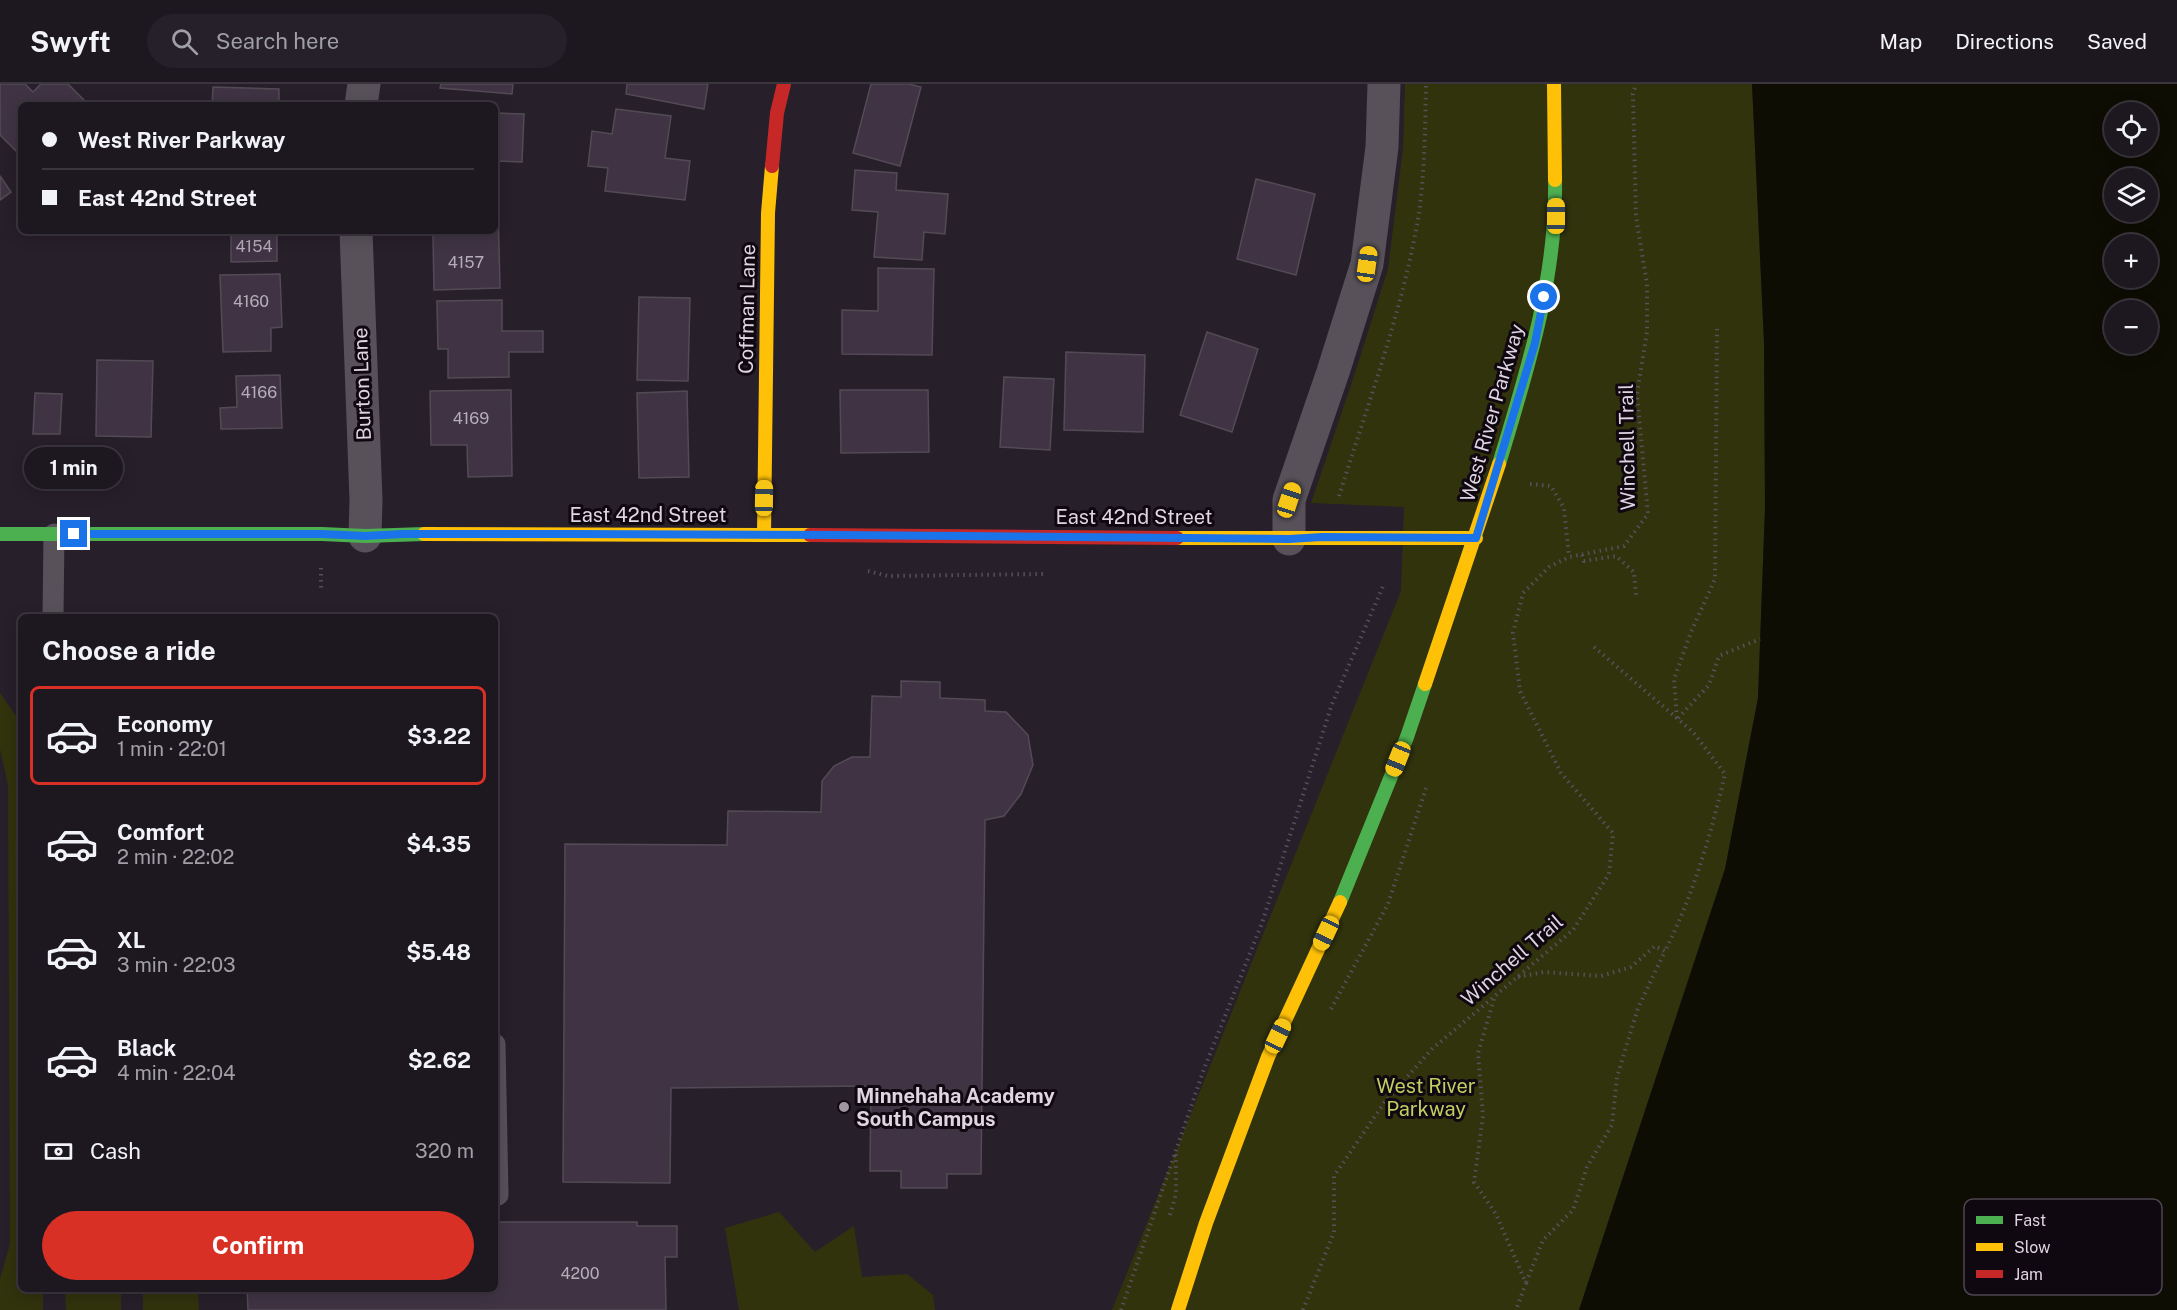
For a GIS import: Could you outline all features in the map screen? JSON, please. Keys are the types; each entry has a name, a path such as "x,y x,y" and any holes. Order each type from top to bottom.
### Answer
{"street":[{"path":"361,102 364,84"},
{"name":"Coffman Lane","path":"764,535 768,213 777,113 784,84"},
{"path":"1289,539 1289,500 1367,264 1382,147 1384,84"},
{"name":"West River Parkway","path":"1178,1310 1206,1223 1268,1057 1345,892 1407,737 1476,538 1535,343 1549,273 1556,216 1554,84"},
{"name":"Burton Lane","path":"356,234 366,500 365,536"},
{"name":"East 42nd Street","path":"0,534 1476,538"}],"lane":[{"path":"53,614 54,534"}],"path":[{"name":"Winchell Trail","path":"1303,1310 1335,1232 1335,1176 1384,1102 1432,1049 1573,930 1609,874 1613,833 1561,773 1520,691 1513,633 1523,592 1549,567 1569,557 1624,546 1648,514 1637,394 1647,332 1647,284 1636,217 1633,94 1636,84"},
{"path":"1677,718 1674,679 1691,632 1715,579 1717,329"},
{"path":"1530,484 1551,486 1564,508 1569,557"},
{"path":"1582,555 1584,561 1616,556 1634,572 1636,596"},
{"path":"321,589 322,564"},
{"path":"1121,1310 1204,1069 1262,923 1332,704 1384,584"},
{"path":"1677,718 1709,686 1719,656 1760,639"},
{"path":"1516,1310 1543,1240 1573,1210 1587,1167 1612,1125 1617,1077 1638,1008 1681,920 1725,774 1693,732 1594,648"},
{"path":"1518,977 1544,972 1601,976 1631,966 1654,946 1665,951"},
{"path":"1494,997 1478,1053 1483,1116 1474,1182 1496,1214 1526,1283"},
{"path":"1168,1223 1176,1194 1176,1151"}],"green space":[{"name":"West River Parkway","path":"1405,84 1752,84 1764,342 1765,508 1758,698 1725,869 1579,1310 1112,1310 1401,591 1404,507 1311,503 1388,269 1403,148"},
{"path":"0,693 18,719 18,1292 43,1292 43,1310 0,1310 0,1279 10,1244 8,785 0,749"},
{"path":"779,1212 815,1252 854,1226 862,1277 907,1274 933,1295 935,1310 739,1310 725,1228"},
{"path":"65,1292 121,1292 121,1310 66,1310"},
{"path":"143,1292 198,1292 199,1310 143,1310"}],"shaded area":[{"path":"1752,84 2177,84 2177,1310 1579,1310 1725,869 1758,698 1765,508 1764,342"}],"building":[{"path":"0,84 25,84 33,92 41,84 68,84 85,101 18,102 18,153 0,135"},
{"path":"441,84 513,84 512,94 440,88"},
{"path":"627,84 708,84 704,109 626,94"},
{"path":"871,84 909,84 921,87 900,166 853,153"},
{"path":"213,87 279,89 279,102 212,102"},
{"path":"616,109 671,116 665,158 690,161 685,200 605,191 608,168 588,166 592,131 612,134"},
{"path":"498,113 524,114 522,162 498,161"},
{"path":"855,170 897,173 896,190 948,194 945,234 924,232 922,260 874,257 878,212 852,210"},
{"path":"0,176 11,192 0,200"},
{"path":"1256,179 1315,194 1296,275 1237,259"},
{"path":"498,204 500,288 434,290 433,235 498,234"},
{"path":"231,234 277,234 277,261 231,262"},
{"path":"878,268 934,269 932,355 842,354 842,310 878,311"},
{"path":"280,274 282,327 271,328 271,351 223,352 220,275"},
{"path":"639,297 690,298 688,381 637,380"},
{"path":"502,300 502,331 543,331 543,352 509,352 509,377 448,378 448,349 438,349 437,301"},
{"path":"1207,332 1258,349 1232,432 1180,415"},
{"path":"1066,352 1145,355 1143,432 1064,430"},
{"path":"97,360 153,361 151,437 96,436"},
{"path":"280,375 282,428 221,429 220,408 237,407 236,376"},
{"path":"1004,377 1054,379 1050,450 1000,447"},
{"path":"511,390 512,476 468,477 467,445 431,445 430,391"},
{"path":"840,390 928,390 929,452 841,453"},
{"path":"687,391 689,477 639,478 637,393"},
{"path":"35,393 62,394 60,434 33,434"},
{"path":"901,681 940,682 940,698 985,700 985,711 1006,712 1028,735 1033,765 1021,794 1004,816 985,820 981,1174 947,1174 947,1188 901,1188 901,1171 870,1171 871,1086 671,1088 670,1183 563,1182 565,844 727,845 728,811 821,812 822,781 834,766 852,757 870,757 872,696 901,697"},
{"path":"498,1222 637,1222 637,1226 677,1226 677,1257 665,1257 666,1310 248,1310 247,1292 498,1292"}],"traffic: fast":[{"path":"1499,464 1530,359 1546,288 1551,253 1555,180"},
{"path":"0,534 365,536 424,534"},
{"path":"1340,902 1407,737 1425,684"}],"traffic: slow":[{"path":"1554,84 1555,180"},
{"path":"764,535 768,213 772,166"},
{"path":"1425,684 1499,464"},
{"path":"424,534 810,535"},
{"path":"1177,538 1476,538"},
{"path":"1178,1310 1206,1223 1268,1057 1340,902"}],"traffic: jam":[{"path":"772,166 777,113 784,84"},
{"path":"810,535 1177,538"}],"place":[{"name":"Minnehaha Academy South Campus","path":"844,1107"}],"route":[{"path":"74,534 1476,538 1535,343 1544,297"}]}
